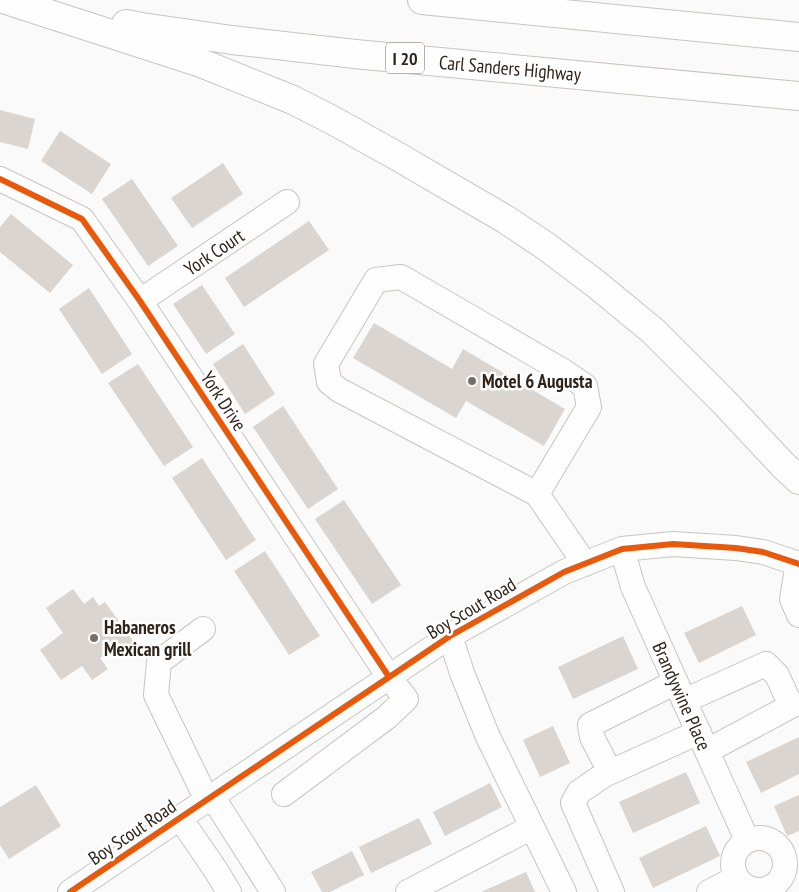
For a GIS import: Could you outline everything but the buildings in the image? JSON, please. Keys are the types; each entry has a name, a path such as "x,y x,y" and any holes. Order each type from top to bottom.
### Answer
{"highway":[{"path":"6,0 201,63 293,100 334,121 505,219 547,247 596,284 653,332 799,480"},
{"name":"Carl Sanders Highway","path":"15,0 142,27 232,40 355,54 799,96"},
{"path":"422,0 799,36"}],"street":[{"name":"York Drive","path":"0,179 82,219 140,302 388,677"},
{"name":"York Court","path":"140,302 287,202"},
{"path":"536,494 589,407 585,386 401,277 376,280 326,364 329,382 339,390 536,494 585,564"},
{"name":"Boy Scout Road","path":"80,889 180,818 450,636 564,572 622,549 672,544 736,548 763,552 798,564"},
{"name":"Brandywine Place","path":"622,549 633,587 747,840"},
{"path":"798,564 792,599 799,615"},
{"path":"203,629 159,662 156,695 210,798 273,892"},
{"path":"450,636 462,673 488,737 564,892"},
{"path":"610,772 592,737 590,725 680,691 766,664 777,675 791,706 703,742 604,774 579,792 572,803 612,892"},
{"path":"284,794 387,717 406,699 388,677"},
{"path":"180,818 229,892"},
{"path":"408,892 532,827"},
{"path":"764,838 778,846 792,865 784,872 778,882 768,889 753,890 743,885 736,878 733,867 734,856 738,848 747,840 764,838"},
{"path":"709,892 736,878"}],"cycle path":[{"path":"0,179 82,219 140,301 389,677"},
{"path":"70,892 450,636 564,572 622,549 673,544 736,548 763,552 799,564"}],"place":[{"name":"Motel 6 Augusta","path":"472,381"},
{"name":"Habaneros Mexican grill","path":"94,638"}]}
